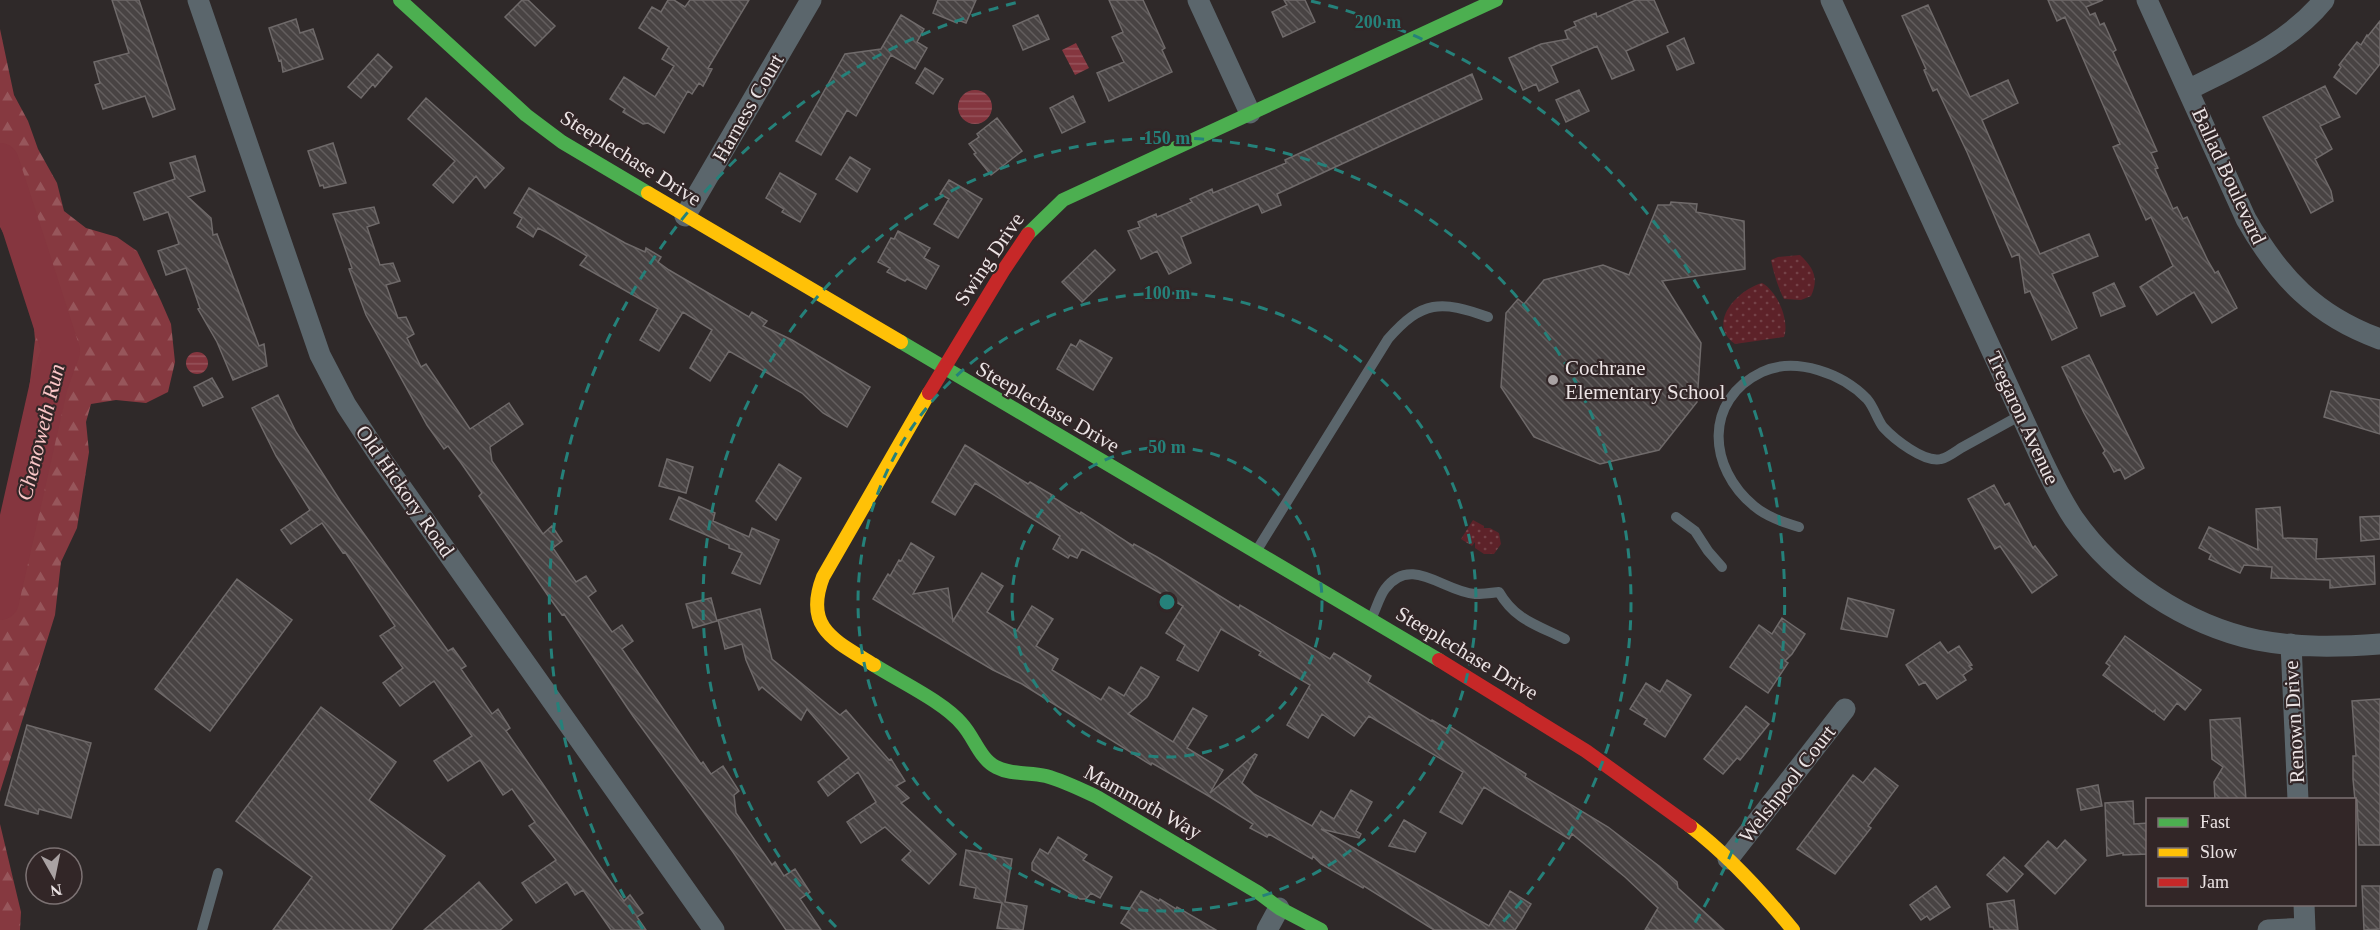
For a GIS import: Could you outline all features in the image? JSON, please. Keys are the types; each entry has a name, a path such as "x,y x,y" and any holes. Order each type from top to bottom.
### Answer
{"street":[{"name":"Old Hickory Road","path":"198,0 294,282 321,355 346,405 382,460 714,930"},
{"name":"Harness Court","path":"685,216 811,0"},
{"path":"1198,0 1250,113"},
{"name":"Swing Drive","path":"816,606 817,593 823,577 943,369 1023,239 1048,212 1064,200 1496,0"},
{"name":"Tregaron Avenue","path":"1831,0 2021,415 2060,496 2075,520 2123,572 2155,596 2191,617 2212,626 2257,640 2290,644 2326,647 2380,644"},
{"name":"Ballad Boulevard","path":"2147,0 2246,219 2264,250 2283,274 2316,304 2338,319 2380,339"},
{"path":"2188,90 2273,45 2308,19 2324,0"},
{"name":"Steeplechase Drive","path":"414,5 526,115 562,142 943,369 1509,701 1621,772 1674,812 1728,859 1762,893 1793,930"},
{"name":"Mammoth Way","path":"816,606 824,629 832,639 944,708 962,723 988,762 995,768 1044,776 1073,785 1321,930"},
{"name":"Renown Drive","path":"2290,644 2298,798"},
{"name":"Welshpool Court","path":"1728,859 1837,722 1845,708"},
{"path":"2268,930 2305,929 2304,906"},
{"path":"1267,930 1280,908"}],"lane":[{"path":"1256,553 1388,339 1400,325 1418,311 1439,305 1461,307 1488,317"},
{"path":"1799,526 1774,519 1754,507 1736,489 1723,467 1718,442 1722,412 1739,388 1762,372 1788,365 1815,369 1838,378 1867,399 1883,426 1901,444 1924,457 1941,460 2021,415"},
{"path":"1676,517 1695,531 1722,567"},
{"path":"1371,620 1385,589 1398,578 1417,573 1447,586 1474,594 1498,592 1507,608 1517,616 1565,639"},
{"path":"202,930 218,873"}],"green space":[{"path":"0,29 14,95 28,121 38,149 57,183 64,211 86,228 117,237 137,251 171,324 175,362 168,392 146,403 116,400 91,404 86,422 89,452 77,528 61,562 55,615 0,792 0,544 20,464 35,340 32,305 17,259 0,227"},
{"path":"0,824 21,912 20,930 0,930"}],"shaded area":[{"path":"1076,43 1089,68 1075,75 1062,50"},
{"path":"975,90 987,95 992,107 987,119 975,124 963,119 958,107 963,95"},
{"path":"1800,255 1809,264 1814,274 1815,284 1811,296 1801,300 1784,299 1771,260"},
{"path":"1762,283 1773,292 1781,307 1785,323 1784,337 1735,344 1727,336 1723,327 1724,318 1735,300 1752,287"},
{"path":"197,352 205,355 208,363 205,371 197,374 189,371 186,363 189,355"},
{"path":"1473,520 1484,528 1490,528 1499,533 1501,544 1494,554 1484,554 1475,548 1475,542 1472,546 1461,539"}],"building":[{"path":"112,0 139,0 175,109 153,117 145,96 103,109 95,85 100,83 94,62 129,53"},
{"path":"522,0 528,0 555,26 535,46 505,17"},
{"path":"668,0 674,0 685,7 690,0 749,0 708,68 712,69 703,86 699,83 692,94 688,91 664,133 623,112 625,109 610,99 624,77 655,97 674,66 662,59 669,47 639,28 652,7 661,12"},
{"path":"938,0 976,0 966,23 958,20 957,23 933,13"},
{"path":"1109,0 1143,0 1165,48 1162,50 1172,72 1109,101 1097,73 1124,62 1112,37 1123,32"},
{"path":"1284,0 1305,0 1315,22 1283,37 1272,12 1287,5"},
{"path":"1636,0 1654,0 1668,32 1626,51 1634,70 1612,79 1597,46 1551,66 1558,82 1539,91 1536,84 1523,90 1509,58 1541,44 1568,39 1565,31 1576,26 1574,22 1596,13 1597,17"},
{"path":"2048,0 2103,0 2086,7 2090,15 2095,13 2100,25 2104,23 2116,50 2113,52 2157,151 2151,153 2158,168 2155,169 2173,209 2177,207 2183,219 2187,217 2208,261 2215,273 2218,271 2237,308 2212,323 2194,292 2157,315 2140,287 2173,266 2151,217 2146,220 2113,147 2120,144 2065,17 2057,21"},
{"path":"1928,5 1970,97 2008,80 2018,103 1982,120 2040,254 2089,234 2098,256 2052,274 2077,328 2052,340 2030,291 2025,293 2019,254 2012,257 1967,152 1937,89 1933,91 1924,70 1926,69 1902,16"},
{"path":"901,15 924,29 917,42 927,48 915,69 891,55 856,116 847,110 821,155 796,141 845,54 881,49"},
{"path":"1038,15 1049,39 1023,50 1013,26"},
{"path":"296,19 300,33 313,29 323,59 283,72 269,28"},
{"path":"2380,21 2380,64 2356,94 2334,77 2341,67 2339,65 2357,42 2361,45"},
{"path":"1684,38 1694,63 1677,70 1667,46"},
{"path":"378,54 392,67 375,87 373,84 361,98 348,87"},
{"path":"925,68 943,79 933,94 916,83"},
{"path":"1472,74 1482,99 1277,194 1281,205 1262,213 1258,204 1181,237 1191,263 1169,274 1157,251 1141,259 1128,231 1140,227 1138,222 1156,214 1157,217 1192,202 1190,199 1212,189 1213,193 1286,163 1285,160"},
{"path":"2325,86 2340,117 2320,126 2332,149 2315,159 2331,191 2333,201 2311,213 2263,117"},
{"path":"1579,90 1589,111 1566,122 1556,100"},
{"path":"1073,96 1085,122 1062,133 1050,108"},
{"path":"426,98 504,168 485,188 476,176 453,203 433,185 455,161 408,119"},
{"path":"997,118 1022,151 991,175 969,144 979,137 977,134"},
{"path":"333,143 346,183 324,188 323,185 320,186 308,151"},
{"path":"195,156 205,191 188,197 211,218 213,235 217,234 259,346 264,344 267,366 233,380 217,342 198,309 200,308 186,268 166,275 158,251 179,244 168,212 144,220 134,193 175,179 170,163"},
{"path":"850,157 870,169 857,192 836,179"},
{"path":"780,173 816,194 800,222 782,212 784,209 766,198"},
{"path":"949,180 982,199 958,238 934,224 949,199 940,194"},
{"path":"529,188 625,243 645,252 646,248 661,257 658,262 669,270 749,317 752,312 767,321 763,326 792,340 870,387 847,427 823,413 802,393 729,351 710,381 690,368 712,330 683,312 659,351 640,340 658,309 580,265 587,256 548,233 538,228 533,237 517,227 522,218 514,213"},
{"name":"Cochrane Elementary School","path":"1671,202 1697,204 1696,212 1744,221 1745,269 1662,281 1701,343 1697,402 1659,450 1600,464 1534,437 1501,387 1506,313 1518,299 1524,304 1544,280 1603,265 1629,275 1658,205 1670,205"},
{"path":"374,207 379,223 367,227 380,265 393,263 400,281 386,285 398,318 406,317 414,334 407,338 421,367 426,364 470,429 509,403 523,424 490,447 492,461 543,534 552,526 562,541 553,548 576,582 586,576 596,591 588,597 612,632 622,625 633,641 622,649 701,764 703,762 711,774 723,766 739,791 734,795 736,813 772,865 775,862 784,876 795,869 810,892 800,899 821,930 786,930 733,852 633,716 564,614 562,615 549,597 479,496 482,493 461,463 448,446 444,449 427,425 366,315 349,269 352,268 333,214"},
{"path":"898,231 930,248 924,258 939,266 926,289 887,272 890,268 878,262 891,238 894,239"},
{"path":"1095,250 1115,270 1082,302 1062,282"},
{"path":"2114,283 2125,306 2101,316 2093,293"},
{"path":"1080,340 1112,358 1093,390 1057,369 1071,344 1076,347"},
{"path":"2089,355 2144,468 2125,479 2120,469 2114,472 2103,453 2105,451 2062,367"},
{"path":"212,378 223,397 203,406 194,387"},
{"path":"2331,391 2380,400 2380,434 2324,417"},
{"path":"278,395 296,432 341,502 448,651 453,648 466,666 461,669 492,714 498,709 510,728 506,731 624,901 630,895 643,913 637,917 646,930 611,930 583,890 575,895 567,882 536,903 522,883 556,860 529,826 535,822 512,789 503,795 480,760 448,781 434,761 472,736 434,681 400,706 383,683 403,668 380,636 395,626 345,552 343,553 322,523 291,544 281,530 310,510 276,456 252,408"},
{"path":"965,445 1028,484 1030,482 1080,514 1081,512 1133,546 1134,544 1157,557 1239,608 1240,605 1330,659 1334,653 1371,676 1368,682 1431,721 1447,729 1449,726 1526,774 1525,777 1608,827 1659,866 1677,882 1678,888 1724,930 1645,930 1658,908 1625,877 1572,834 1569,839 1484,787 1462,824 1440,812 1463,772 1369,716 1354,736 1322,714 1308,738 1287,725 1310,685 1259,655 1261,652 1221,629 1198,671 1177,660 1185,645 1166,633 1183,606 1082,549 1077,558 1070,555 1068,558 1053,549 1060,536 975,483 955,515 932,502"},
{"path":"667,459 693,467 686,493 659,486"},
{"path":"779,464 801,478 776,520 756,501"},
{"path":"1994,485 2005,505 2009,503 2033,548 2035,546 2057,575 2032,593 2000,546 1995,549 1968,499"},
{"path":"679,497 715,513 713,521 749,537 752,528 779,540 760,584 732,573 742,553 670,519"},
{"path":"2280,507 2283,538 2317,539 2316,559 2374,556 2375,584 2330,588 2330,580 2271,578 2272,567 2244,565 2240,573 2209,559 2211,554 2199,548 2209,527 2258,550 2256,509"},
{"path":"2380,516 2380,539 2361,541 2360,517"},
{"path":"911,543 934,557 913,594 948,588 953,621 982,573 1003,586 987,612 1017,631 1032,606 1053,619 1036,646 1058,659 1052,670 1101,700 1109,687 1124,696 1141,667 1159,677 1147,697 1128,714 1173,742 1193,708 1207,716 1187,748 1223,770 1210,793 1255,754 1257,755 1242,783 1254,794 1312,826 1321,811 1334,819 1351,790 1372,802 1356,831 1361,834 1359,838 1321,829 1489,926 1510,891 1531,904 1515,930 1434,930 1364,886 1363,888 1321,864 1313,856 1312,859 1269,834 1267,837 1250,828 1253,824 1207,795 1152,763 1151,765 1022,684 993,670 873,599 888,574 890,576 899,560 901,561"},
{"path":"237,579 292,620 210,731 155,689"},
{"path":"711,598 717,621 693,628 686,604"},
{"path":"1848,598 1894,610 1887,637 1841,629"},
{"path":"760,609 772,659 840,715 846,710 889,760 891,759 905,781 896,786 909,798 901,803 956,854 929,884 902,860 911,851 885,827 861,843 847,822 876,802 858,772 828,796 818,782 849,758 807,709 801,720 762,687 759,690 742,644 725,649 718,620"},
{"path":"1782,618 1805,634 1785,661 1788,663 1768,693 1730,667 1759,625 1772,634"},
{"path":"2125,636 2201,690 2185,710 2177,703 2164,720 2155,713 2155,710 2153,712 2103,675 2110,666 2106,663"},
{"path":"1940,642 1948,653 1959,646 1972,665 1969,666 1972,669 1963,675 1966,680 1937,699 1925,682 1919,685 1906,665"},
{"path":"1667,680 1691,695 1665,737 1644,724 1647,719 1630,709 1646,683 1660,692"},
{"path":"2380,699 2380,845 2359,845 2357,800 2353,779 2353,756 2356,756 2352,701"},
{"path":"1746,706 1769,724 1740,760 1737,758 1723,774 1704,759"},
{"path":"321,707 396,762 369,800 445,856 391,930 273,930 312,877 236,821"},
{"path":"2240,718 2246,798 2215,798 2214,782 2223,767 2212,759 2210,720"},
{"path":"27,725 91,743 71,818 39,809 38,814 5,805"},
{"path":"1875,768 1898,786 1868,826 1871,828 1835,874 1797,849 1853,775 1863,783"},
{"path":"2098,785 2102,806 2081,810 2077,789"},
{"path":"2133,801 2134,824 2146,823 2146,854 2123,855 2123,853 2107,856 2105,803"},
{"path":"1404,820 1426,833 1415,852 1389,846"},
{"path":"1058,837 1087,855 1083,860 1112,877 1100,898 1091,893 1086,899 1080,899 1032,870 1032,863 1040,849 1048,854"},
{"path":"2065,840 2086,860 2055,894 2025,866 2048,841 2057,849"},
{"path":"966,850 1012,859 1005,902 1027,906 1023,930 997,928 1002,903 974,898 976,888 960,885"},
{"path":"2004,857 2023,874 2007,892 1987,875"},
{"path":"479,882 512,920 500,930 424,930"},
{"path":"1936,886 1950,907 1930,920 1927,916 1921,920 1910,905"},
{"path":"2362,886 2380,886 2380,929 2364,930"},
{"path":"1141,891 1176,909 1177,907 1216,930 1132,930 1121,923"},
{"path":"2014,900 2018,930 1994,930 1990,927 1987,904"}],"waterway":[{"name":"Chenoweth Run","path":"0,162 61,351 49,384 0,601"}],"traffic: fast":[{"path":"400,0 526,115 562,142 648,193"},
{"path":"1028,234 1063,200 1496,0"},
{"path":"901,342 1439,660"},
{"path":"874,665 933,700 954,716 966,729 981,753 996,767 1008,771 1046,776 1097,797 1259,893 1279,908 1321,930"}],"traffic: slow":[{"path":"648,193 901,342"},
{"path":"874,665 847,648 827,631 820,621 817,609 818,595 823,577 929,393"},
{"path":"1690,826 1744,875 1793,930"}],"traffic: jam":[{"path":"929,393 1028,234"},
{"path":"1439,660 1586,751 1690,826"}],"place":[{"name":"Cochrane Elementary School","path":"1553,380"}]}
